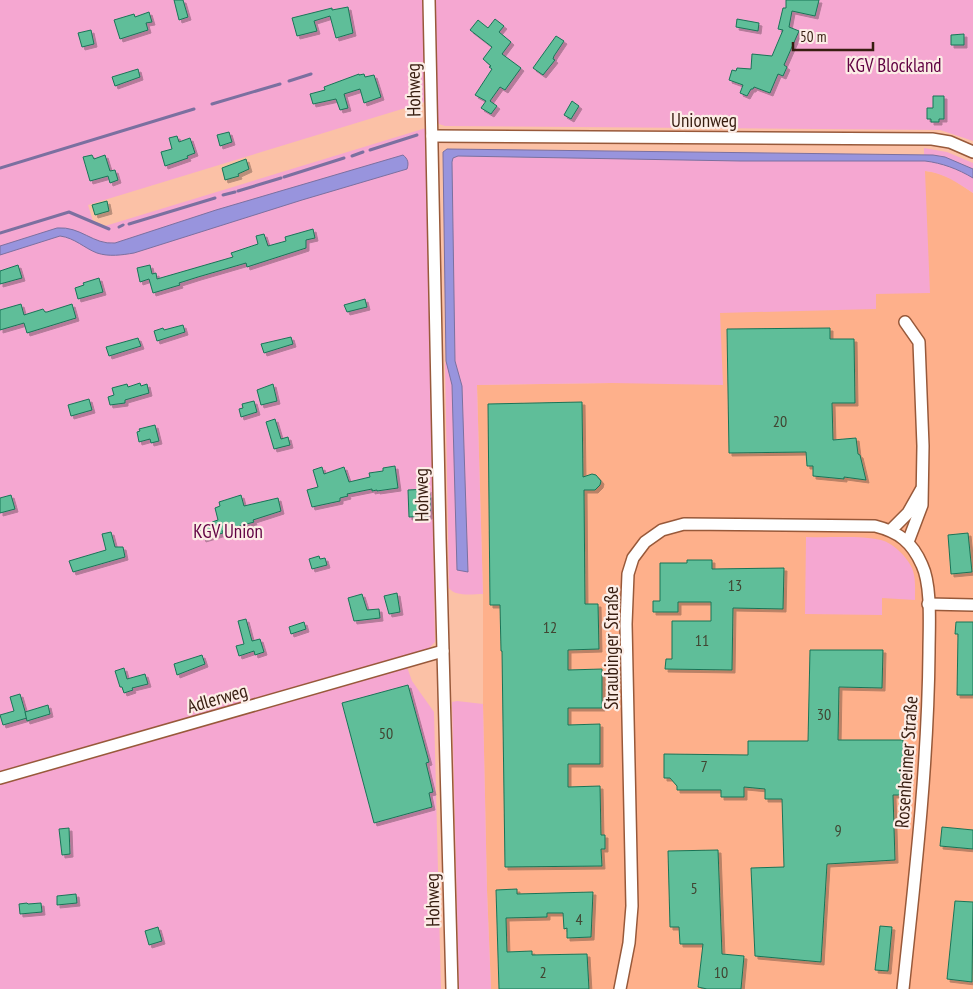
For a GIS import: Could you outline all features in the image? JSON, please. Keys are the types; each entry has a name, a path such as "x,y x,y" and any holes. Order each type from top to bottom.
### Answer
{"street":[{"name":"Hohweg","path":"428,0 452,989"},
{"name":"Unionweg","path":"432,136 932,139 950,142 973,152"},
{"path":"900,536 922,505 923,446 919,342 905,322"},
{"path":"900,536 908,513 921,490"},
{"name":"Straubinger Straße","path":"620,989 629,943 632,906 626,617 628,574 633,558 645,542 662,530 684,524 875,526 900,536"},
{"name":"Rosenheimer Straße","path":"900,536 923,567 927,584 928,604 928,710 920,826 903,989"},
{"path":"928,604 973,605"},
{"name":"Adlerweg","path":"0,778 444,651"}],"shaded area":[{"path":"447,149 933,155 945,157 973,169 973,178 950,167 925,161 740,161 458,156 453,158 455,361 462,386 468,572 457,570 452,385 446,361 443,152"},
{"path":"403,155 408,161 407,169 134,253 106,255 92,251 70,239 60,236 0,255 0,246 57,228 73,230 100,241 115,243 216,210"},
{"path":"716,169 925,171 952,179 973,193 973,989 491,989 487,890 483,597 477,385 612,383"}],"green space":[{"name":"KGV Union","path":"0,0 423,0 425,102 88,205 93,221 105,226 426,128 435,642 426,651 69,752 77,762 407,667 412,681 434,712 441,989 0,989"},
{"name":"KGV Blockland","path":"435,0 973,0 973,141 940,130 445,126 439,124 437,119"},
{"path":"924,148 947,152 973,163 973,193 945,176 925,171 930,293 876,294 876,309 720,313 723,385 612,383 477,385 483,594 460,594 455,593 449,588 446,361 452,385 457,570 468,571 462,386 455,361 453,158 458,156 740,161 924,161"},
{"path":"806,537 864,538 881,540 890,544 903,555 912,568 915,580 915,600 882,598 882,615 805,614"},
{"path":"452,702 483,704 491,989 459,989"}],"building":[{"path":"174,0 183,0 188,17 179,20"},
{"path":"786,0 819,0 815,16 792,11 789,27 799,31 784,65 787,67 783,76 778,74 770,93 754,87 747,96 740,93 743,85 729,80 732,70 736,71 737,68 751,69 752,54 772,56 783,30 778,29 783,8 786,8"},
{"path":"348,7 353,33 336,38 330,16 314,21 317,31 297,36 292,18 332,8 332,10"},
{"path":"149,12 152,22 146,23 148,30 120,39 114,20 134,14 135,17"},
{"path":"495,19 504,26 499,32 511,42 502,54 521,68 505,90 500,87 490,101 497,106 491,114 481,108 486,101 475,95 492,69 483,59 492,47 470,30 478,20 488,28"},
{"path":"737,19 759,23 758,31 736,27"},
{"path":"91,30 94,44 82,47 78,33"},
{"path":"964,34 964,45 951,45 951,35"},
{"path":"556,36 564,41 554,56 553,59 555,60 543,75 533,68"},
{"path":"138,69 140,77 115,86 112,77"},
{"path":"359,74 364,74 365,77 374,75 381,97 364,103 360,89 344,94 348,108 340,110 336,99 313,104 310,94 325,90 324,87"},
{"path":"933,96 944,96 944,119 939,119 939,122 931,122 931,119 927,119 927,108 933,108"},
{"path":"572,101 579,106 571,119 564,115"},
{"path":"229,132 232,142 220,146 217,135"},
{"path":"177,136 179,142 190,138 195,153 187,156 188,158 165,166 161,152 172,149 169,138"},
{"path":"92,155 94,159 105,155 110,171 115,170 118,180 110,183 108,176 90,181 83,157"},
{"path":"246,159 249,169 238,174 239,176 225,180 222,168"},
{"path":"107,201 109,211 95,215 92,205"},
{"path":"313,229 315,238 306,240 306,248 247,267 246,263 179,283 180,285 153,293 149,279 140,282 137,268 150,265 152,274 156,273 157,279 233,257 231,253 258,244 256,236 264,234 268,246 286,241 285,237"},
{"path":"18,265 22,278 0,284 0,271"},
{"path":"99,278 103,292 78,299 75,288 84,285 83,283"},
{"path":"365,299 367,307 347,312 344,305"},
{"path":"21,304 24,315 43,309 47,312 72,304 76,318 27,333 24,323 0,330 0,310"},
{"path":"183,325 185,332 157,341 154,331"},
{"path":"830,328 830,339 854,339 855,403 832,403 833,440 856,438 858,454 860,455 866,480 813,476 813,466 807,466 806,452 729,453 727,329"},
{"path":"291,337 293,344 264,353 261,344"},
{"path":"138,338 141,346 109,356 106,347"},
{"path":"140,383 141,386 147,384 149,393 125,400 125,403 110,405 108,397 114,395 112,388 127,384 128,387"},
{"path":"273,384 277,401 261,405 257,390"},
{"path":"89,399 92,410 71,416 68,405"},
{"path":"254,401 257,412 241,417 239,409 243,408 242,404"},
{"path":"582,402 583,477 592,474 596,475 601,481 595,490 584,490 585,604 598,604 599,649 568,650 568,670 602,669 602,708 568,708 568,725 600,724 600,764 568,764 568,787 600,786 601,835 605,835 605,849 601,849 602,866 505,867 500,605 490,605 488,404"},
{"path":"275,419 281,439 288,437 290,445 274,449 266,422"},
{"path":"155,425 159,441 151,443 150,439 139,442 137,432 140,431 139,429"},
{"path":"395,466 398,488 377,491 372,491 372,489 347,494 348,496 340,498 340,501 312,507 307,490 318,487 313,470 322,467 324,474 344,467 349,482 370,477 369,473 383,471 383,468"},
{"path":"428,489 428,495 430,495 429,516 409,517 408,490"},
{"path":"11,495 15,509 0,513 0,498"},
{"path":"241,495 244,506 278,498 281,511 203,539 200,528 213,524 212,522 218,520 215,508 220,506 219,502"},
{"path":"111,532 115,547 123,547 125,557 73,572 69,561 106,550 102,534"},
{"path":"968,533 972,572 951,574 948,535"},
{"path":"319,556 320,559 325,558 327,565 312,569 309,559"},
{"path":"687,560 712,560 712,569 784,568 783,609 733,608 732,670 665,669 666,659 672,659 672,621 711,621 711,602 678,602 678,612 653,612 653,601 660,601 660,563 687,563"},
{"path":"397,593 400,612 389,614 384,596"},
{"path":"362,594 367,610 379,609 380,618 354,621 348,598"},
{"path":"246,619 252,641 260,639 264,652 255,655 254,651 239,656 236,646 244,644 238,621"},
{"path":"304,622 306,629 291,634 289,627"},
{"path":"956,622 973,622 973,695 957,695 958,634 955,634"},
{"path":"810,650 883,650 882,688 839,687 838,740 903,740 905,795 893,795 895,860 827,864 821,962 755,956 751,868 784,867 782,799 765,799 765,789 744,787 744,797 721,797 721,790 677,790 677,786 670,778 664,778 664,754 748,755 748,741 808,741"},
{"path":"202,655 205,664 177,675 174,664"},
{"path":"124,668 127,679 145,674 148,684 132,688 133,690 124,693 115,671"},
{"path":"408,685 429,762 426,763 433,792 429,793 432,807 374,823 342,703"},
{"path":"20,694 27,718 3,725 0,715 14,711 10,697"},
{"path":"48,705 50,714 27,721 25,712"},
{"path":"942,827 973,830 973,849 940,846"},
{"path":"69,828 70,854 62,855 59,829"},
{"path":"718,850 722,954 744,956 741,989 707,989 698,987 703,944 680,944 679,927 670,927 668,851"},
{"path":"517,889 517,894 593,892 591,937 567,938 567,928 564,929 563,913 547,913 547,917 506,918 507,952 532,951 532,955 587,954 589,989 499,989 496,890"},
{"path":"76,894 77,903 57,905 57,896"},
{"path":"955,901 973,902 972,982 947,979"},
{"path":"41,903 42,912 20,914 19,904"},
{"path":"880,926 892,927 888,971 875,970"},
{"path":"158,927 162,941 149,945 145,931"}],"waterway":[{"path":"289,81 311,74"},
{"path":"212,104 280,84"},
{"path":"0,168 194,109"},
{"path":"370,150 417,135"},
{"path":"352,156 363,152"},
{"path":"284,177 344,158"},
{"path":"238,191 281,178"},
{"path":"223,195 235,192"},
{"path":"129,224 215,198"},
{"path":"0,233 69,212 109,229"},
{"path":"119,227 123,225"}]}
